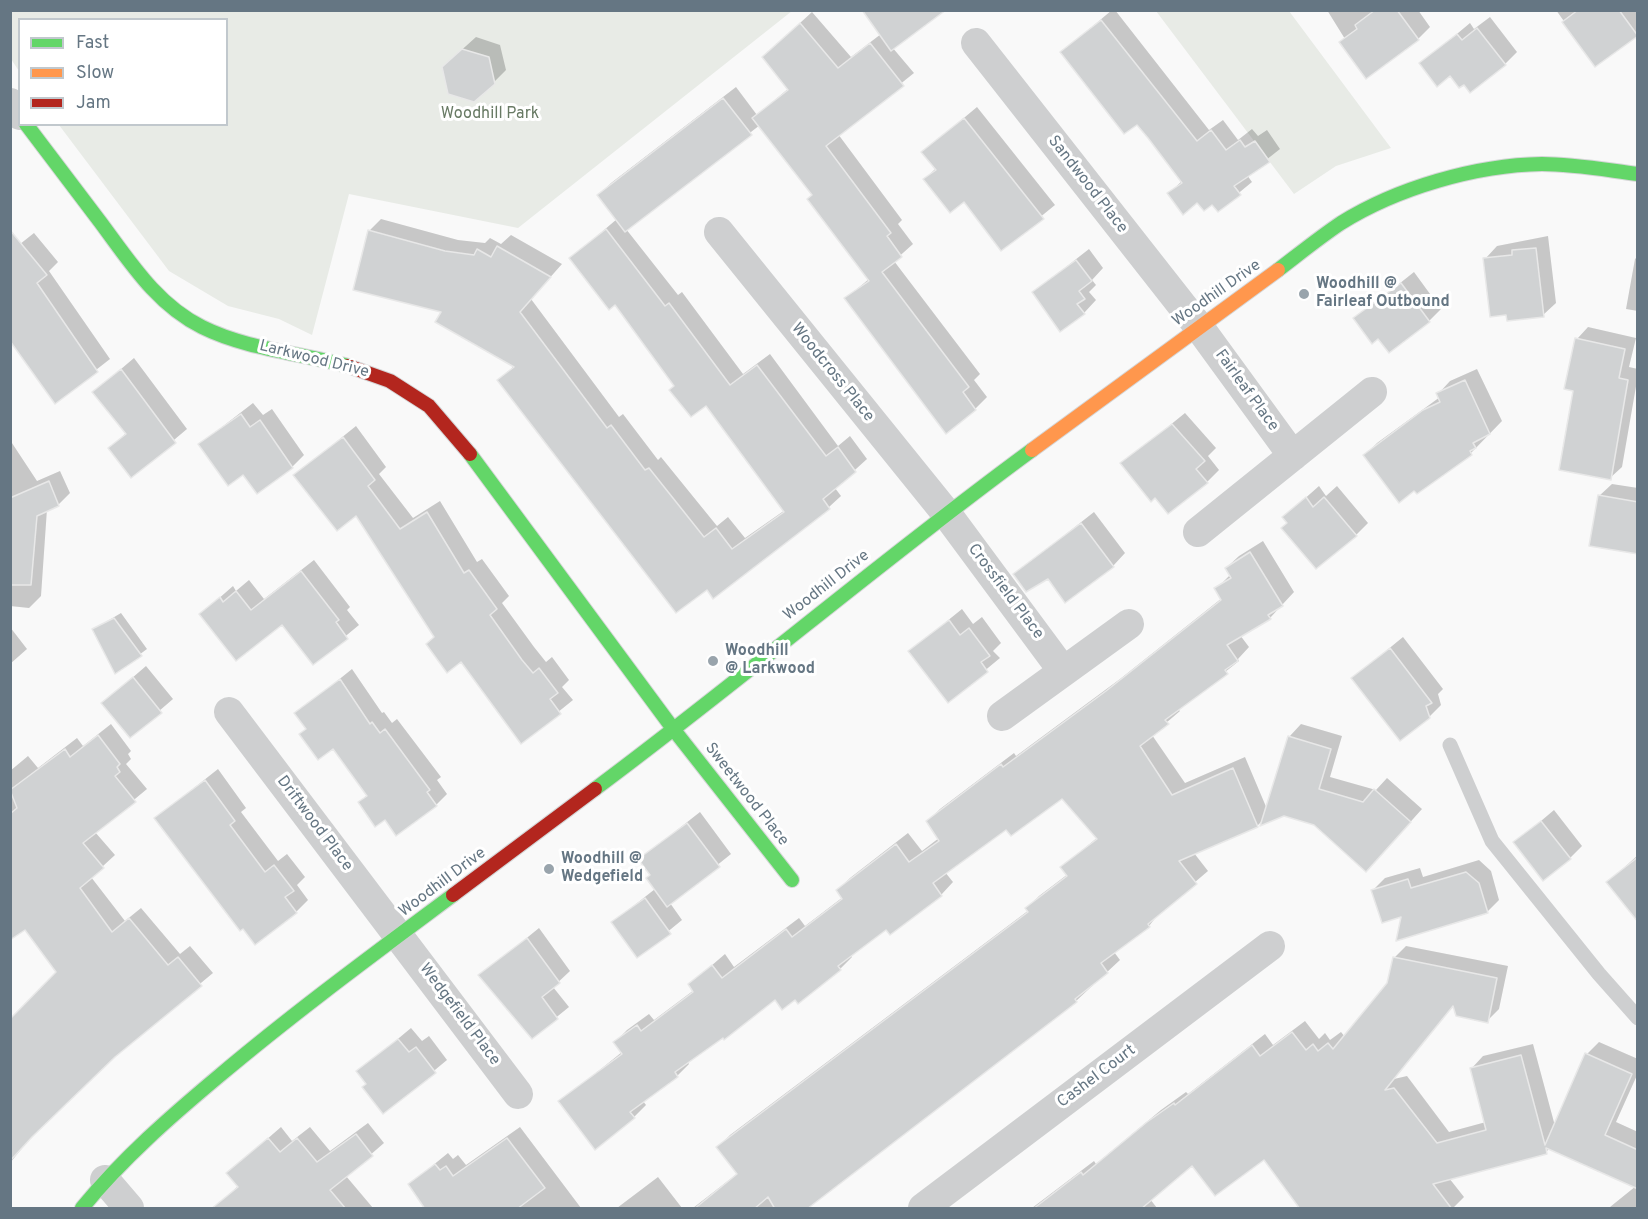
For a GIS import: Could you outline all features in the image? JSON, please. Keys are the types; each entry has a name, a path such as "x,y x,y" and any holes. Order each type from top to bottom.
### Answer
{"street":[{"name":"Sandwood Place","path":"976,43 1199,327"},
{"name":"Larkwood Drive","path":"28,126 140,275 166,304 201,327 238,342 312,357 390,381 429,406 471,455 674,730"},
{"name":"Woodhill Drive","path":"82,1209 105,1180 164,1122 275,1029 674,730 946,513 1342,223 1385,201 1435,181 1486,169 1542,164 1638,174"},
{"name":"Woodcross Place","path":"719,232 946,513"},
{"name":"Fairleaf Place","path":"1199,327 1293,456"},
{"path":"1198,532 1372,392"},
{"name":"Crossfield Place","path":"946,513 1064,671"},
{"path":"1002,716 1129,624"},
{"name":"Driftwood Place","path":"229,712 399,936"},
{"name":"Sweetwood Place","path":"674,730 792,880"},
{"name":"Wedgefield Place","path":"399,936 518,1094"},
{"name":"Cashel Court","path":"923,1209 1270,946"},
{"path":"105,1180 129,1209"}],"lane":[{"path":"1450,745 1492,841 1599,975 1638,1018"}],"green space":[{"name":"Woodhill Park","path":"11,11 792,11 518,228 349,194 312,335 279,319 228,306 169,271 60,126 228,126 228,18 18,18 18,70 11,59"},
{"path":"1156,11 1289,11 1391,148 1336,166 1294,194"}],"building":[{"path":"862,10 946,10 891,51"},
{"path":"1375,10 1397,10 1419,40 1366,79 1339,42 1357,29 1355,25"},
{"path":"1578,10 1619,10 1638,36 1595,67 1562,22"},
{"path":"1101,20 1197,141 1211,130 1226,150 1240,140 1245,147 1255,141 1270,162 1234,186 1241,195 1218,212 1212,205 1204,211 1197,203 1183,215 1167,193 1182,183 1137,125 1124,134 1060,52"},
{"path":"800,23 838,68 870,43 904,86 826,146 891,233 887,236 902,257 882,272 969,387 963,392 976,410 946,434 844,298 869,281 807,199 812,195 752,118 788,90 762,57"},
{"path":"1477,28 1506,65 1470,93 1464,85 1459,88 1450,76 1437,87 1419,63 1457,34 1462,40"},
{"path":"462,49 489,57 495,84 474,102 448,94 442,67"},
{"path":"723,98 752,135 625,232 597,195"},
{"path":"964,118 1044,219 1001,251 964,202 950,213 923,179 936,170 921,152"},
{"path":"606,229 665,306 669,303 730,385 757,365 826,456 838,447 856,472 823,499 830,509 713,599 707,590 676,613 497,380 514,367 435,322 441,312 353,290 368,230 445,251 474,255 477,249 491,257 497,246 551,277 520,312 607,428 611,425 645,470 649,468 704,537 716,528 732,549 784,512 706,406 691,417 669,390 674,386 615,305 609,310 569,258"},
{"path":"10,230 47,275 37,283 98,372 55,404 10,341"},
{"path":"1536,248 1544,317 1507,321 1506,315 1490,317 1483,258 1512,255 1512,250"},
{"path":"1076,260 1092,281 1079,291 1085,299 1077,304 1085,314 1060,332 1032,292"},
{"path":"1401,283 1430,322 1389,353 1378,339 1372,344 1353,318"},
{"path":"1575,338 1625,349 1619,378 1628,380 1611,480 1559,470 1573,391 1564,389"},
{"path":"121,369 176,443 131,478 108,448 126,434 92,392"},
{"path":"1465,380 1490,434 1473,443 1476,448 1470,451 1472,455 1417,494 1414,491 1399,503 1363,455 1423,410 1440,402 1436,393"},
{"path":"241,414 250,427 260,420 293,468 257,494 243,475 228,486 198,444"},
{"path":"1172,424 1205,461 1196,469 1208,483 1168,514 1155,498 1151,502 1120,463"},
{"path":"343,437 375,480 368,486 400,529 427,512 464,573 469,570 497,609 490,615 522,660 533,673 539,668 558,693 550,699 561,714 521,744 461,662 447,673 426,644 434,637 356,516 337,531 293,475"},
{"path":"49,481 59,506 37,516 31,585 10,585 10,498"},
{"path":"1598,495 1638,502 1638,554 1589,546"},
{"path":"1306,497 1313,507 1324,497 1357,536 1316,569 1281,528 1287,523 1282,517"},
{"path":"1081,523 1114,567 1065,603 1048,579 1026,592 1013,574"},
{"path":"1250,552 1283,606 1268,615 1271,619 1227,645 1238,661 1225,670 1228,674 1165,720 1169,724 1140,746 1172,795 1233,768 1258,827 1179,861 1197,884 1148,924 1150,927 1101,963 1108,973 1075,999 1077,1002 807,1209 775,1209 768,1197 754,1209 694,1209 737,1174 716,1147 1028,912 1025,908 1067,876 1060,867 1097,839 1062,799 1011,836 1006,830 933,883 942,896 890,935 886,930 838,966 841,970 798,1004 795,1000 782,1010 775,1000 724,1040 723,1038 675,1072 678,1077 630,1112 635,1118 595,1150 558,1101 622,1054 613,1042 637,1025 641,1031 693,992 688,984 712,965 722,978 786,929 792,937 842,899 836,890 896,844 909,862 939,841 926,821 1001,764 1003,767 1106,691 1221,600 1214,588 1231,578 1225,568"},
{"path":"301,571 339,620 336,622 348,639 313,665 282,625 236,661 199,614 220,597 223,602 236,591 251,610"},
{"path":"114,618 142,656 115,674 92,629"},
{"path":"949,620 960,635 969,628 990,656 981,662 988,672 948,703 908,651"},
{"path":"1390,648 1432,703 1426,706 1430,718 1400,741 1351,678"},
{"path":"133,677 162,713 130,738 101,703"},
{"path":"340,679 370,724 372,722 380,733 385,729 430,790 427,792 437,806 396,836 385,820 375,827 358,802 367,796 333,749 318,760 299,734 306,729 294,713"},
{"path":"98,735 120,764 117,767 120,772 115,776 136,802 83,843 104,868 80,888 112,932 129,918 168,965 178,957 202,986 115,1057 10,1161 10,1019 56,972 25,930 10,940 10,814 17,808 10,790 65,749 70,757"},
{"path":"1288,736 1331,749 1319,789 1363,802 1374,789 1411,822 1366,872 1314,825 1284,816 1260,826"},
{"path":"205,780 235,821 230,825 265,872 274,865 294,891 285,897 297,913 255,945 243,929 240,931 154,818"},
{"path":"1541,821 1571,859 1543,881 1513,842"},
{"path":"687,823 720,867 667,907 646,878 650,875 638,859"},
{"path":"1638,857 1638,922 1606,882"},
{"path":"1466,872 1479,883 1488,913 1396,941 1401,917 1382,923 1371,890 1408,879 1411,888"},
{"path":"645,898 671,934 637,958 611,922"},
{"path":"527,938 560,983 542,997 558,1019 532,1039 478,975"},
{"path":"1393,957 1497,978 1488,1023 1456,1016 1453,1006 1385,1090 1394,1088 1437,1143 1486,1130 1470,1068 1521,1055 1545,1145 1585,1053 1632,1074 1605,1135 1638,1150 1638,1189 1546,1148 1547,1154 1433,1184 1452,1209 1300,1209 1264,1160 1215,1196 1192,1166 1141,1209 1033,1209 1081,1172 1083,1175 1147,1122 1174,1103 1175,1105 1252,1045 1260,1056 1292,1032 1306,1050 1313,1044 1318,1051 1328,1043 1333,1049 1387,983"},
{"path":"398,1039 409,1052 416,1047 436,1073 383,1114 362,1087 366,1084 356,1071"},
{"path":"356,1134 373,1156 330,1190 346,1209 211,1209 238,1187 226,1173 268,1138 280,1152 297,1138 317,1162"},
{"path":"507,1138 545,1188 517,1209 425,1209 408,1184 435,1164 440,1170 446,1166 453,1176"}],"traffic: fast":[{"path":"28,126 145,281 171,307 202,327 237,341 348,366"},
{"path":"1278,270 1333,228 1363,210 1412,189 1464,174 1517,165 1542,164 1638,174"},
{"path":"595,789 922,533 1032,450"},
{"path":"470,454 674,730 792,880"},
{"path":"82,1208 130,1155 201,1091 306,1006 453,895"}],"traffic: slow":[{"path":"1032,450 1278,270"}],"traffic: jam":[{"path":"348,366 390,381 429,406 470,454"},
{"path":"453,895 595,789"}],"place":[{"name":"Woodhill @ Fairleaf Outbound","path":"1304,294"},
{"name":"Woodhill @ Larkwood","path":"713,661"},
{"name":"Woodhill @ Wedgefield","path":"549,869"}]}
